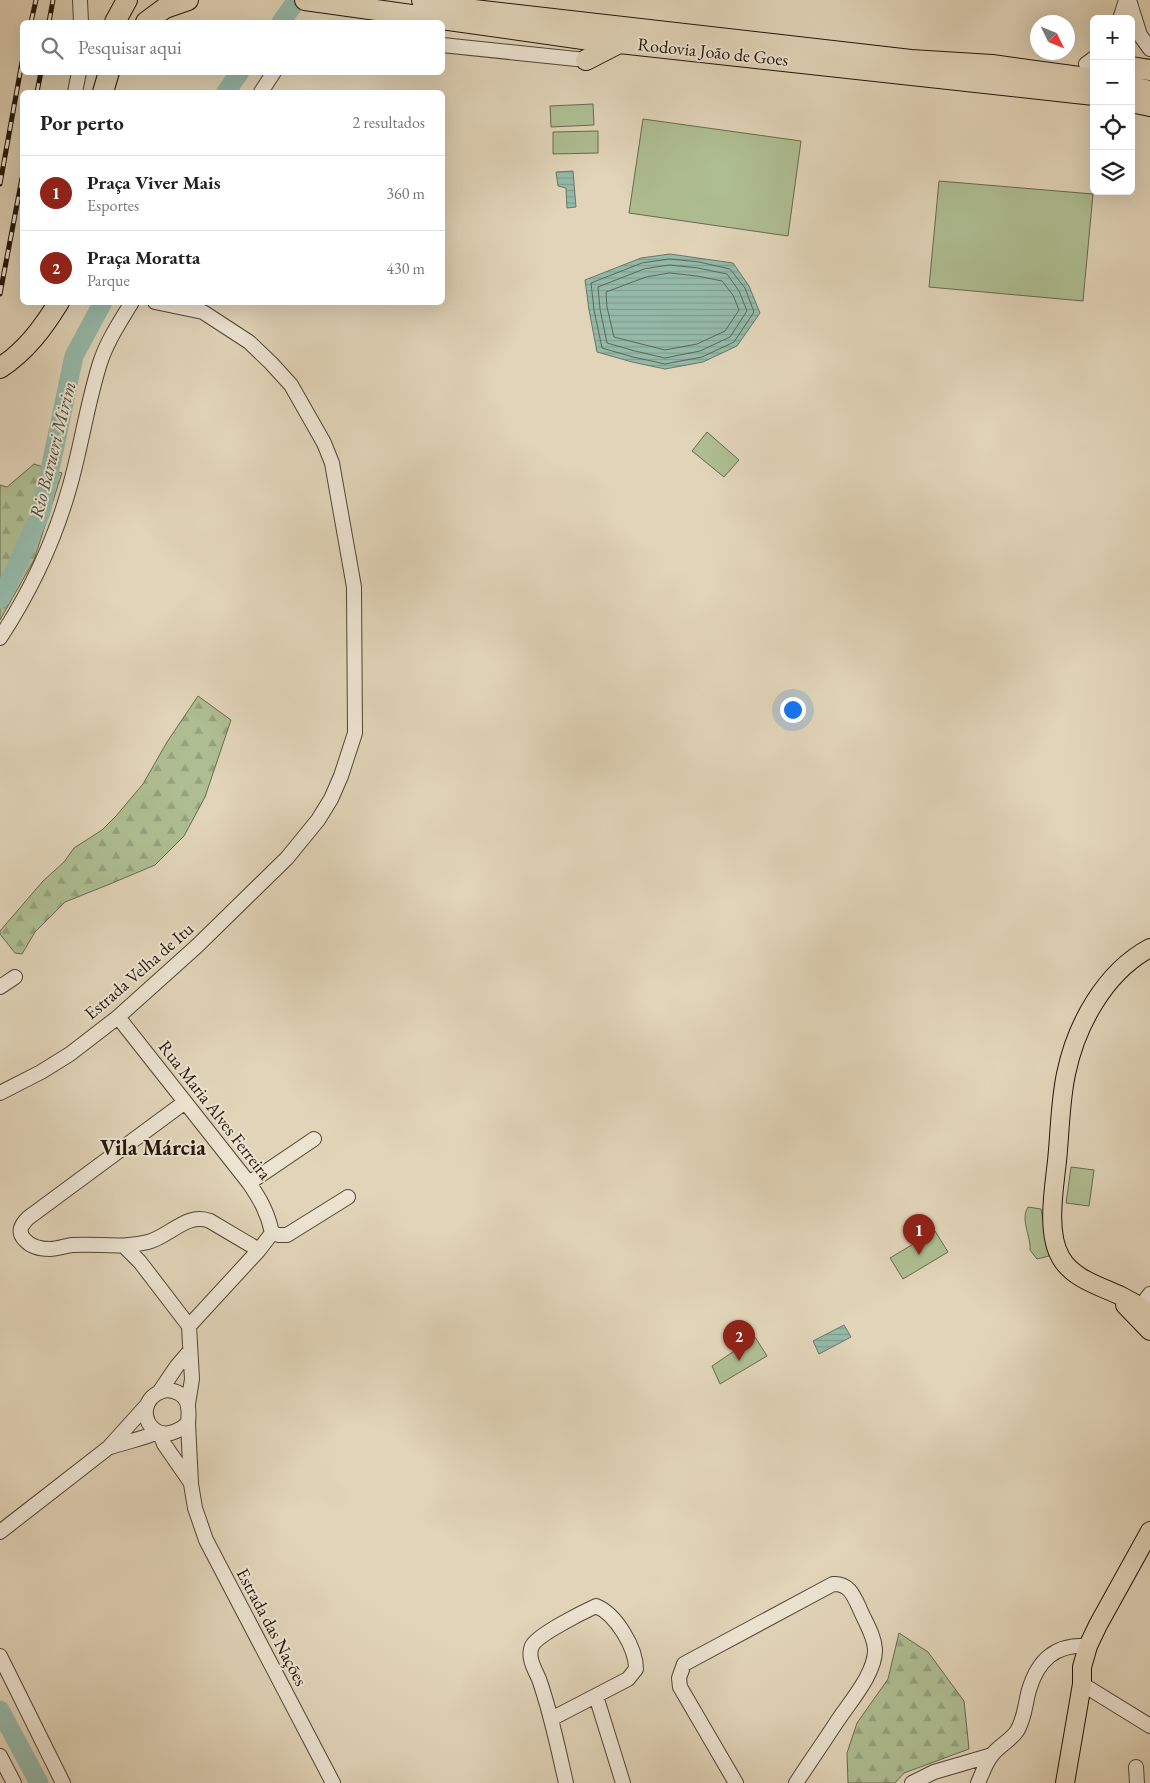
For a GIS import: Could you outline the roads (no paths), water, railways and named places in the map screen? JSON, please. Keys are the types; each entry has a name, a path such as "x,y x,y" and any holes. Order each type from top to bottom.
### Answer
{"highway":[{"path":"113,20 118,0"},
{"path":"114,20 127,0"},
{"path":"149,20 165,8 188,0"},
{"name":"Rodovia João de Goes","path":"422,0 457,8 911,60 992,65 1090,67"},
{"name":"Rodovia João de Goes","path":"325,2 583,39 1090,95"},
{"path":"580,59 583,39"},
{"path":"580,59 622,42"},
{"path":"1135,68 1150,70"},
{"path":"92,90 96,75"},
{"path":"104,90 108,75"},
{"path":"1135,88 1150,91"},
{"path":"1135,103 1150,106"},
{"path":"0,368 40,332 57,305"}],"main road":[{"path":"1147,1305 1092,1283 1068,1269 1055,1245 1052,1227 1054,1187 1061,1130 1062,1096 1066,1073 1078,1035 1091,1009 1116,973 1150,948"},
{"path":"1108,1290 1150,1331"},
{"path":"1065,1783 1082,1684 1082,1667 1088,1646 1150,1531"}],"street":[{"path":"80,0 82,20"},
{"path":"1122,15 1128,0"},
{"path":"1128,0 1140,35 1150,48"},
{"path":"445,45 580,59"},
{"path":"76,90 78,75"},
{"path":"262,90 272,75"},
{"path":"0,638 18,611 45,556 68,490 100,362 112,335 130,305"},
{"name":"Estrada Velha de Itu","path":"0,1093 41,1072 70,1054 118,1017 197,946 287,858 318,820 331,800 355,733 354,587 332,463 324,443 291,385 271,362 249,342 203,312 169,305"},
{"path":"0,987 15,977"},
{"name":"Rua Maria Alves Ferreira","path":"118,1017 249,1183 269,1218 272,1233"},
{"path":"185,1102 22,1224 20,1230 22,1237 33,1246 49,1249 73,1245 125,1247 151,1241 194,1218 202,1217 259,1250"},
{"path":"249,1183 314,1139"},
{"path":"189,1326 259,1250 272,1233 287,1235 348,1197"},
{"path":"125,1247 140,1262 189,1326 192,1379 188,1404"},
{"path":"159,1433 148,1424 145,1411 149,1399 160,1391 189,1352"},
{"path":"108,1448 125,1441 159,1433 174,1434 188,1424 190,1411 188,1404 180,1393 173,1390 160,1391"},
{"path":"0,1532 108,1448 147,1405"},
{"name":"Estrada das Nações","path":"188,1424 191,1484 195,1508 210,1548 333,1783"},
{"name":"Estrada das Nações","path":"159,1433 164,1444 191,1484"},
{"path":"736,1783 680,1687 679,1678 684,1664 833,1584 840,1584 847,1587 856,1600 874,1640 874,1659 863,1683 796,1783"},
{"path":"551,1719 628,1679 636,1669 633,1649 626,1637 608,1614 596,1606 536,1640 530,1651 545,1696 566,1783"},
{"path":"912,1783 934,1772 992,1755 1004,1746 1021,1723 1034,1678 1046,1660 1056,1651 1065,1647 1088,1646"},
{"path":"0,1656 63,1783"},
{"path":"1082,1684 1150,1726"},
{"path":"596,1696 623,1783"},
{"path":"978,1783 992,1755"},
{"path":"0,1756 14,1783"},
{"path":"1136,1767 1137,1783"}],"water":[{"path":"573,171 576,207 567,208 566,188 558,186 556,172"},
{"path":"670,254 733,263 749,286 760,313 737,346 703,362 665,369 597,352 585,280 641,258"},
{"path":"844,1325 851,1337 819,1354 813,1341"}],"waterway":[{"name":"Rio Barueri Mirim","path":"282,20 297,0"},
{"name":"Rio Barueri Mirim","path":"227,90 238,75"},
{"name":"Rio Barueri Mirim","path":"0,599 41,512 74,356 101,305"},
{"name":"Rio Barueri Mirim","path":"0,1710 39,1783"}],"railway":[{"path":"31,20 36,0"},
{"path":"49,20 53,0"},
{"path":"0,184 20,73"},
{"path":"37,90 40,75"},
{"path":"0,294 20,189"}],"place":[{"name":"Praça Viver Mais","path":"919,1255"},
{"name":"Praça Moratta","path":"739,1361"}],"district":[{"name":"Vila Márcia","path":"153,1147"}]}
